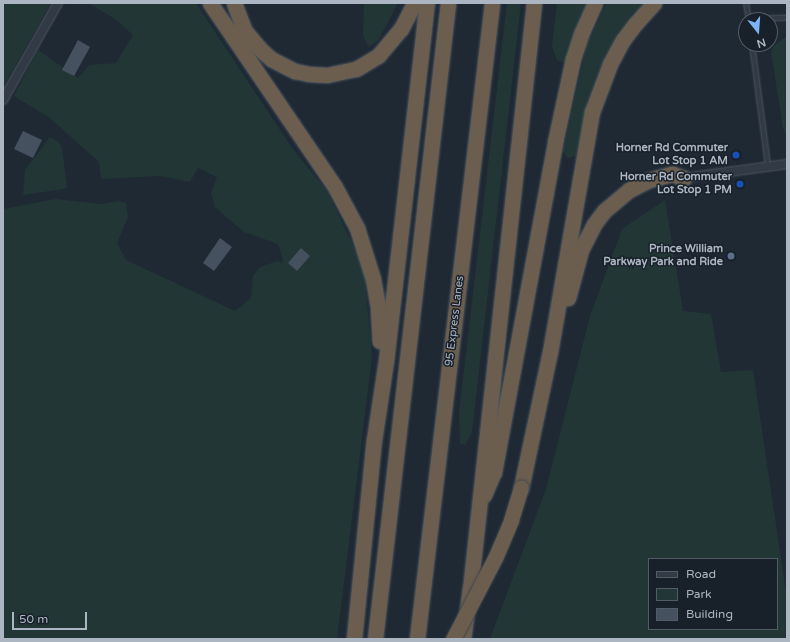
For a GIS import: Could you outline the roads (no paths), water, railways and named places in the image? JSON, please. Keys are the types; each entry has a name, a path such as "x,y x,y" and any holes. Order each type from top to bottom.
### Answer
{"highway":[{"path":"210,3 335,187 358,228 373,278 380,327 375,430 354,639"},
{"path":"234,3 245,30 260,50 271,59 295,71 309,74 327,75 356,69 378,56 401,29 414,3"},
{"path":"375,430 386,361 427,3"},
{"path":"375,639 448,3"},
{"name":"95 Express Lanes","path":"417,639 492,3"},
{"path":"463,639 471,581 534,3"},
{"path":"478,508 494,472 555,142 573,59 582,32 595,3"},
{"path":"453,639 496,556 511,520 521,488 550,352 592,112 608,70 623,40 654,3"},
{"path":"550,352 571,291 581,250 604,211 629,190 649,180 672,174 684,178"}],"street":[{"path":"3,100 58,3"},
{"path":"684,178 787,164"}],"lane":[{"path":"753,52 768,166"}],"place":[{"name":"Horner Rd Commuter Lot Stop 1 AM","path":"736,155"},
{"name":"Horner Rd Commuter Lot Stop 1 PM","path":"740,184"},
{"name":"Prince William Parkway Park and Ride","path":"731,256"}]}
